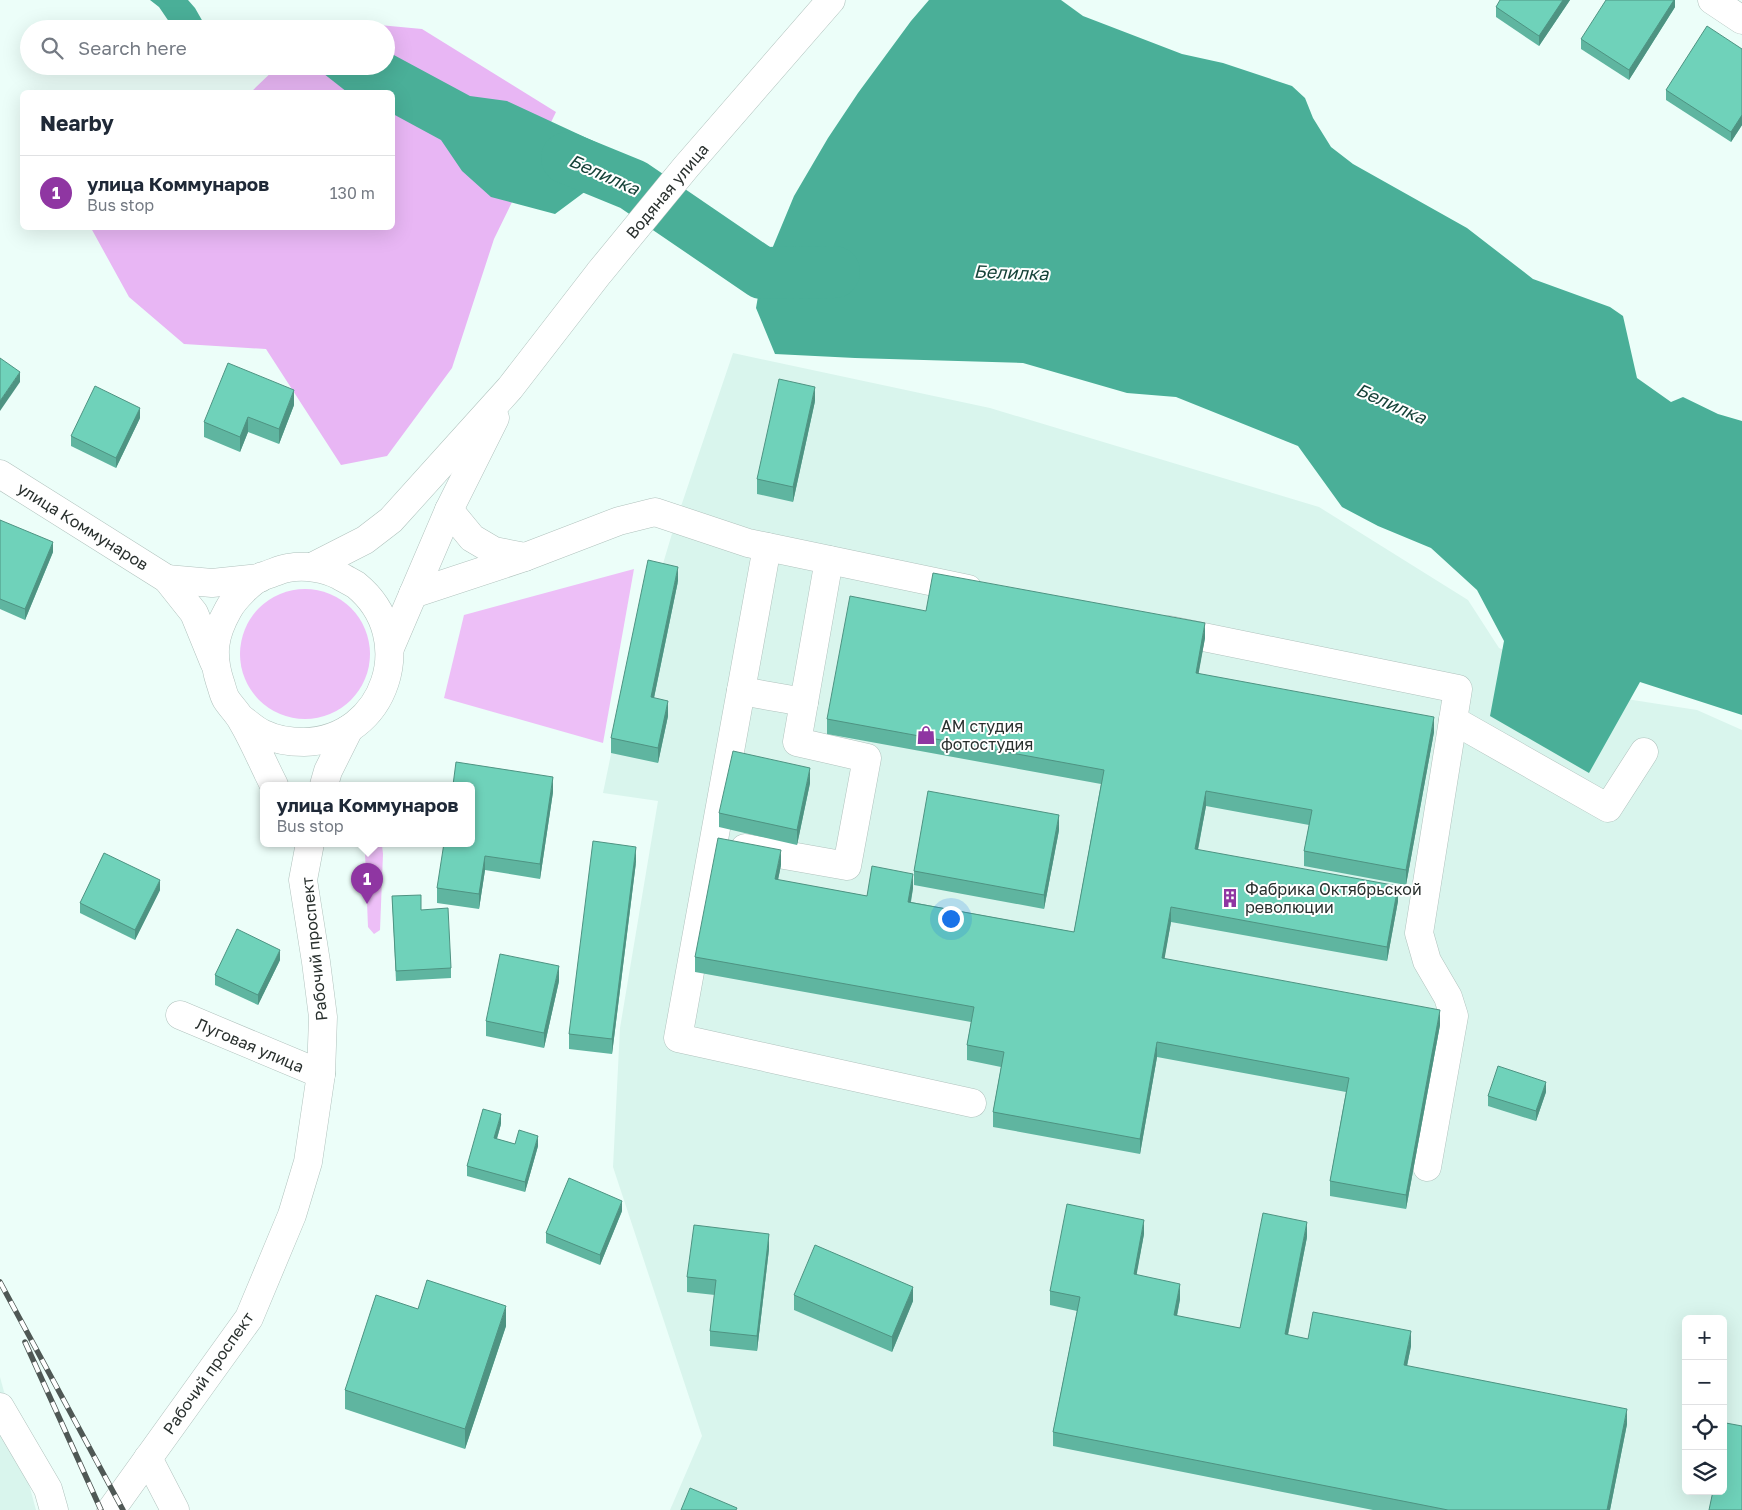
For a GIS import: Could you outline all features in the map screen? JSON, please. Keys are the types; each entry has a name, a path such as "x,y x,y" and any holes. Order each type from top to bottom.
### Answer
{"street":[{"name":"Водяная улица","path":"510,388 598,274 686,168 832,0"},
{"path":"1712,0 1742,20"},
{"path":"390,648 449,510 510,388"},
{"path":"312,568 365,540 391,520 510,388"},
{"name":"улица Коммунаров","path":"0,474 167,578"},
{"path":"449,510 472,538 494,551 526,557"},
{"path":"413,594 526,557 619,521 655,512 768,548 992,594"},
{"path":"768,548 678,1038 972,1103"},
{"path":"714,842 847,866 868,758 797,742 829,560"},
{"path":"167,578 212,583 260,578 288,568 312,568 333,573 356,585 373,602 386,626 390,648 388,674 380,696 367,714 349,729 320,741 290,742 263,734 242,719"},
{"path":"167,578 194,613 226,698 242,719 273,782"},
{"path":"215,665 215,640 220,623 232,601 260,578"},
{"path":"1147,625 1458,689 1419,933 1427,961 1448,997 1454,1016 1428,1167"},
{"path":"741,691 804,702"},
{"path":"1453,720 1608,808 1644,752"},
{"path":"325,782 328,771 349,729"},
{"path":"293,847 303,880"},
{"name":"Рабочий проспект","path":"111,1510 249,1318 292,1215 308,1162 321,1074 322,1017 316,962 303,880 309,847"},
{"name":"Луговая улица","path":"180,1015 321,1074"},
{"path":"0,1407 48,1489 54,1510"},
{"path":"148,1458 175,1510"}],"shaded area":[{"path":"395,26 422,29 556,112 494,239 452,368 387,456 341,465 266,349 184,344 129,297 92,230 395,230 395,90 253,90 269,75 395,75"},
{"path":"733,353 990,408 1319,507 1468,600 1499,648 1620,698 1697,710 1742,730 1742,1510 670,1510 702,1436 613,1167 620,1028 658,801 603,793 648,575 659,577"},
{"path":"634,569 603,743 444,698 464,615"},
{"path":"305,589 318,590 330,594 351,608 365,629 369,641 369,667 365,679 351,700 330,714 318,718 305,719 292,718 280,714 259,700 245,679 241,667 240,654 241,641 245,629 259,608 280,594 292,590"},
{"path":"372,847 382,847 380,930 374,934 368,927 365,853"},
{"path":"0,1377 36,1510 0,1510"}],"water":[{"path":"150,0 188,0 202,20 168,20 159,7"},
{"path":"929,0 1061,0 1083,16 1182,54 1223,63 1292,86 1305,98 1313,118 1331,147 1353,164 1467,228 1533,279 1610,307 1623,316 1637,378 1671,402 1683,397 1718,414 1742,421 1742,715 1640,682 1589,773 1490,716 1504,641 1477,590 1431,548 1378,526 1342,507 1298,446 1176,397 1127,393 1023,363 775,354 756,308 762,273 794,196 828,138 858,93 911,21"},
{"path":"395,56 470,96 507,101 604,146 637,175 633,185 594,185 555,214 491,197 462,171 441,140 395,115 395,90 344,90 325,75 395,75"}],"building":[{"path":"1500,0 1563,0 1539,36 1496,7"},
{"path":"1606,0 1674,0 1629,70 1581,39"},
{"path":"1707,26 1742,49 1742,115 1731,132 1666,90"},
{"path":"0,358 20,372 0,401"},
{"path":"228,363 294,390 279,429 248,417 240,437 204,422"},
{"path":"779,379 815,387 793,487 757,479"},
{"path":"95,386 140,408 116,458 71,436"},
{"path":"0,520 53,542 25,609 0,599"},
{"path":"648,560 678,567 651,697 668,701 658,748 611,738"},
{"name":"Фабрика Октябрьской революции","path":"933,573 1205,623 1196,673 1434,717 1406,870 1304,851 1312,810 1206,791 1195,849 1398,886 1387,947 1171,907 1162,958 1440,1010 1406,1195 1330,1181 1349,1078 1157,1042 1140,1139 993,1112 1004,1052 967,1045 974,1007 695,957 718,838 781,850 775,879 867,896 872,866 913,874 908,902 1074,932 1104,770 827,719 850,596 926,611"},
{"path":"733,751 810,768 797,830 719,813"},
{"path":"456,762 553,777 540,864 485,856 479,894 437,888 443,847 475,847 475,782 453,782"},
{"path":"928,791 1059,815 1044,895 914,871"},
{"path":"593,841 636,847 612,1039 569,1034"},
{"path":"104,853 160,880 135,930 80,903"},
{"path":"421,895 421,910 448,908 451,968 396,971 392,896"},
{"path":"237,929 280,950 258,995 215,975"},
{"path":"500,954 559,966 544,1033 486,1021"},
{"path":"1498,1066 1546,1082 1536,1111 1488,1096"},
{"path":"483,1109 501,1114 494,1138 515,1144 519,1130 538,1136 525,1182 467,1166"},
{"path":"569,1178 622,1201 600,1255 546,1233"},
{"path":"1067,1204 1144,1220 1134,1274 1180,1284 1174,1315 1240,1328 1263,1213 1307,1222 1285,1334 1308,1339 1313,1312 1411,1331 1404,1365 1627,1409 1607,1510 1448,1510 1053,1432 1080,1297 1050,1291"},
{"path":"694,1225 769,1234 757,1336 710,1331 716,1280 687,1277"},
{"path":"815,1245 913,1287 892,1337 794,1295"},
{"path":"427,1280 506,1306 465,1429 345,1390 376,1295 418,1309"},
{"path":"1727,1423 1742,1426 1742,1510 1709,1510 1712,1495 1727,1495"},
{"path":"690,1488 737,1508 736,1510 681,1510"}],"waterway":[{"name":"Белилка","path":"567,158 633,185 762,273 834,272"}],"railway":[{"path":"0,1282 123,1510"},
{"path":"25,1342 101,1510"}],"place":[{"name":"АМ студия фотостудия","path":"926,735"},
{"name":"Фабрика Октябрьской революции","path":"1230,898"},
{"name":"улица Коммунаров","path":"367,904"}]}
